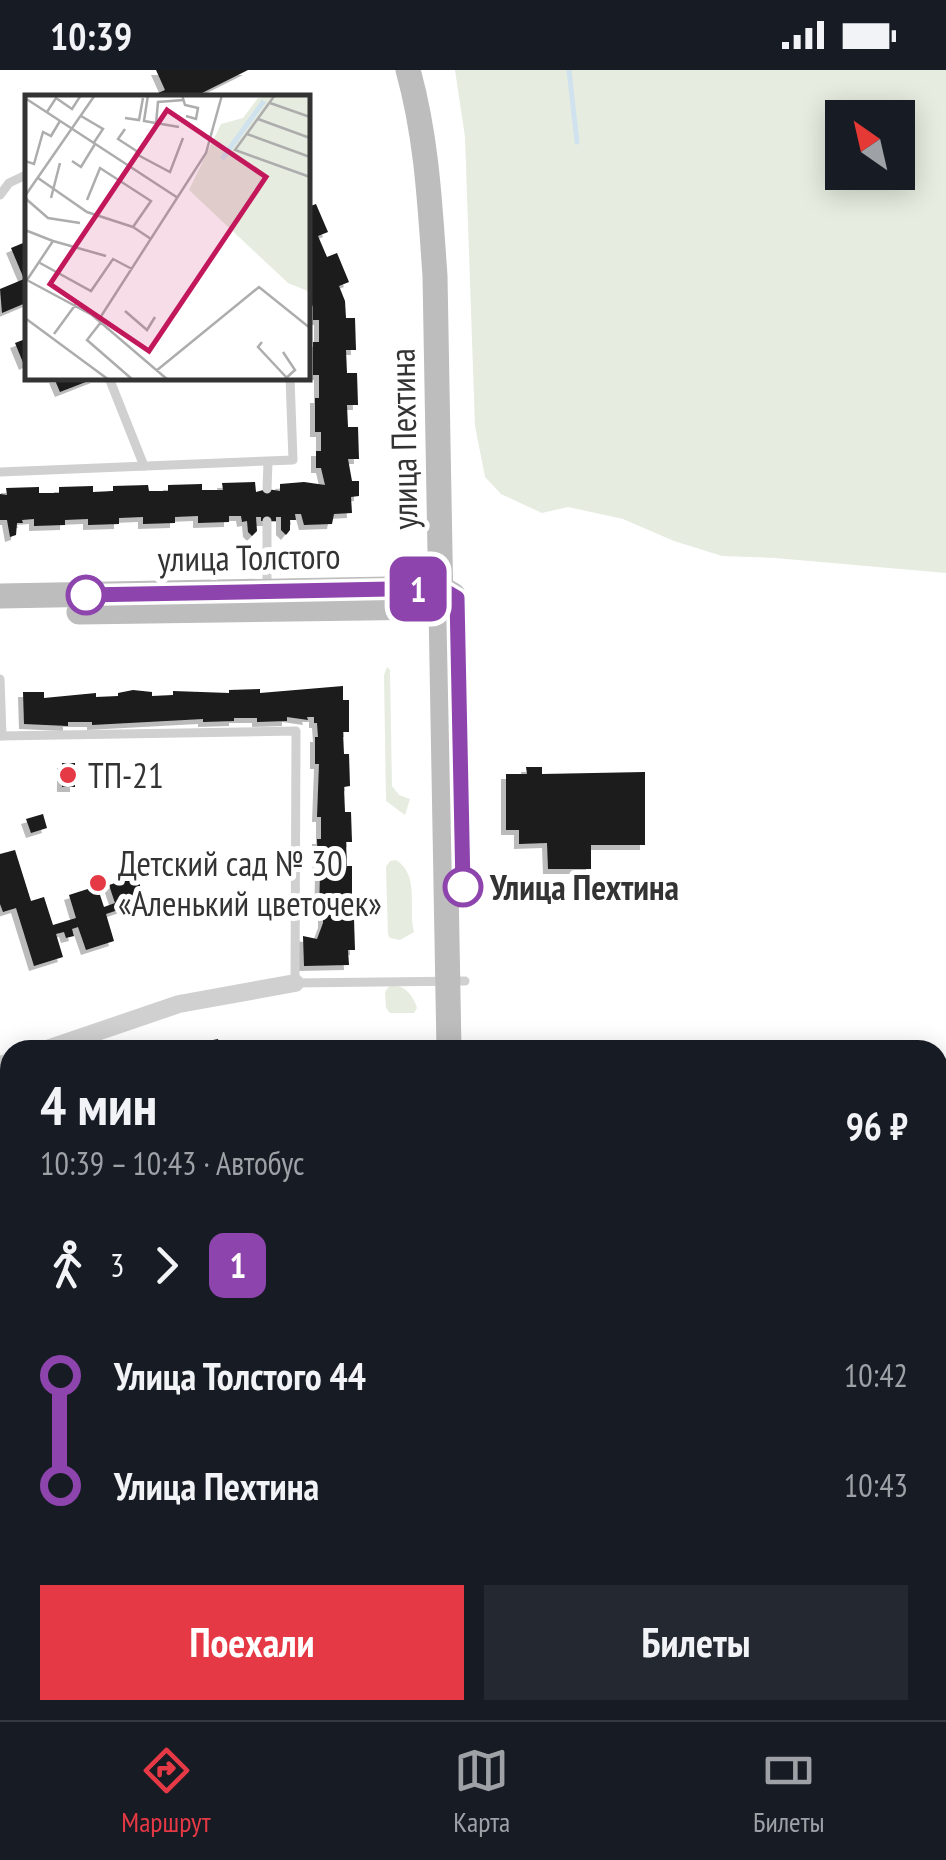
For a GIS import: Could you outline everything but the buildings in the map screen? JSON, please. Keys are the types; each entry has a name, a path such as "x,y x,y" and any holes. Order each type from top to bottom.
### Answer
{"street":[{"name":"улица Пехтина","path":"408,70 429,174 436,276 457,981 465,1040"},
{"name":"улица Пехтина","path":"426,70 446,177 446,598"},
{"name":"улица Толстого","path":"0,596 267,601"},
{"name":"улица Толстого","path":"0,614 267,601 446,598"},
{"name":"улица Пехтина","path":"450,1040 457,981"},
{"path":"73,1040 178,1004 295,984"}],"lane":[{"path":"0,194 8,184 25,177"},
{"path":"109,380 144,466"},
{"path":"0,472 294,460 290,380"},
{"path":"268,462 268,489"},
{"path":"267,601 268,521"},
{"path":"0,679 1,736 296,731 295,984 457,981"}],"shaded area":[{"path":"455,70 946,70 946,573 722,556 623,519 568,507 542,513 501,494 485,477 475,426 465,137"},
{"path":"387,667 392,786 399,795 410,799 405,815 386,801"},
{"path":"396,860 411,883 414,932 400,940 388,934 386,867"},
{"path":"390,985 411,995 417,1008 414,1013 390,1013 385,992"}],"waterway":[{"path":"569,70 577,142"}],"bus line":[{"name":"1","path":"86,595 440,588 457,598 463,887"}],"place":[{"name":"ТП-21","path":"68,775"},
{"name":"Детский сад № 30 «Аленький цветочек»","path":"98,883"},
{"name":"Улица Пехтина","path":"463,887"}]}
